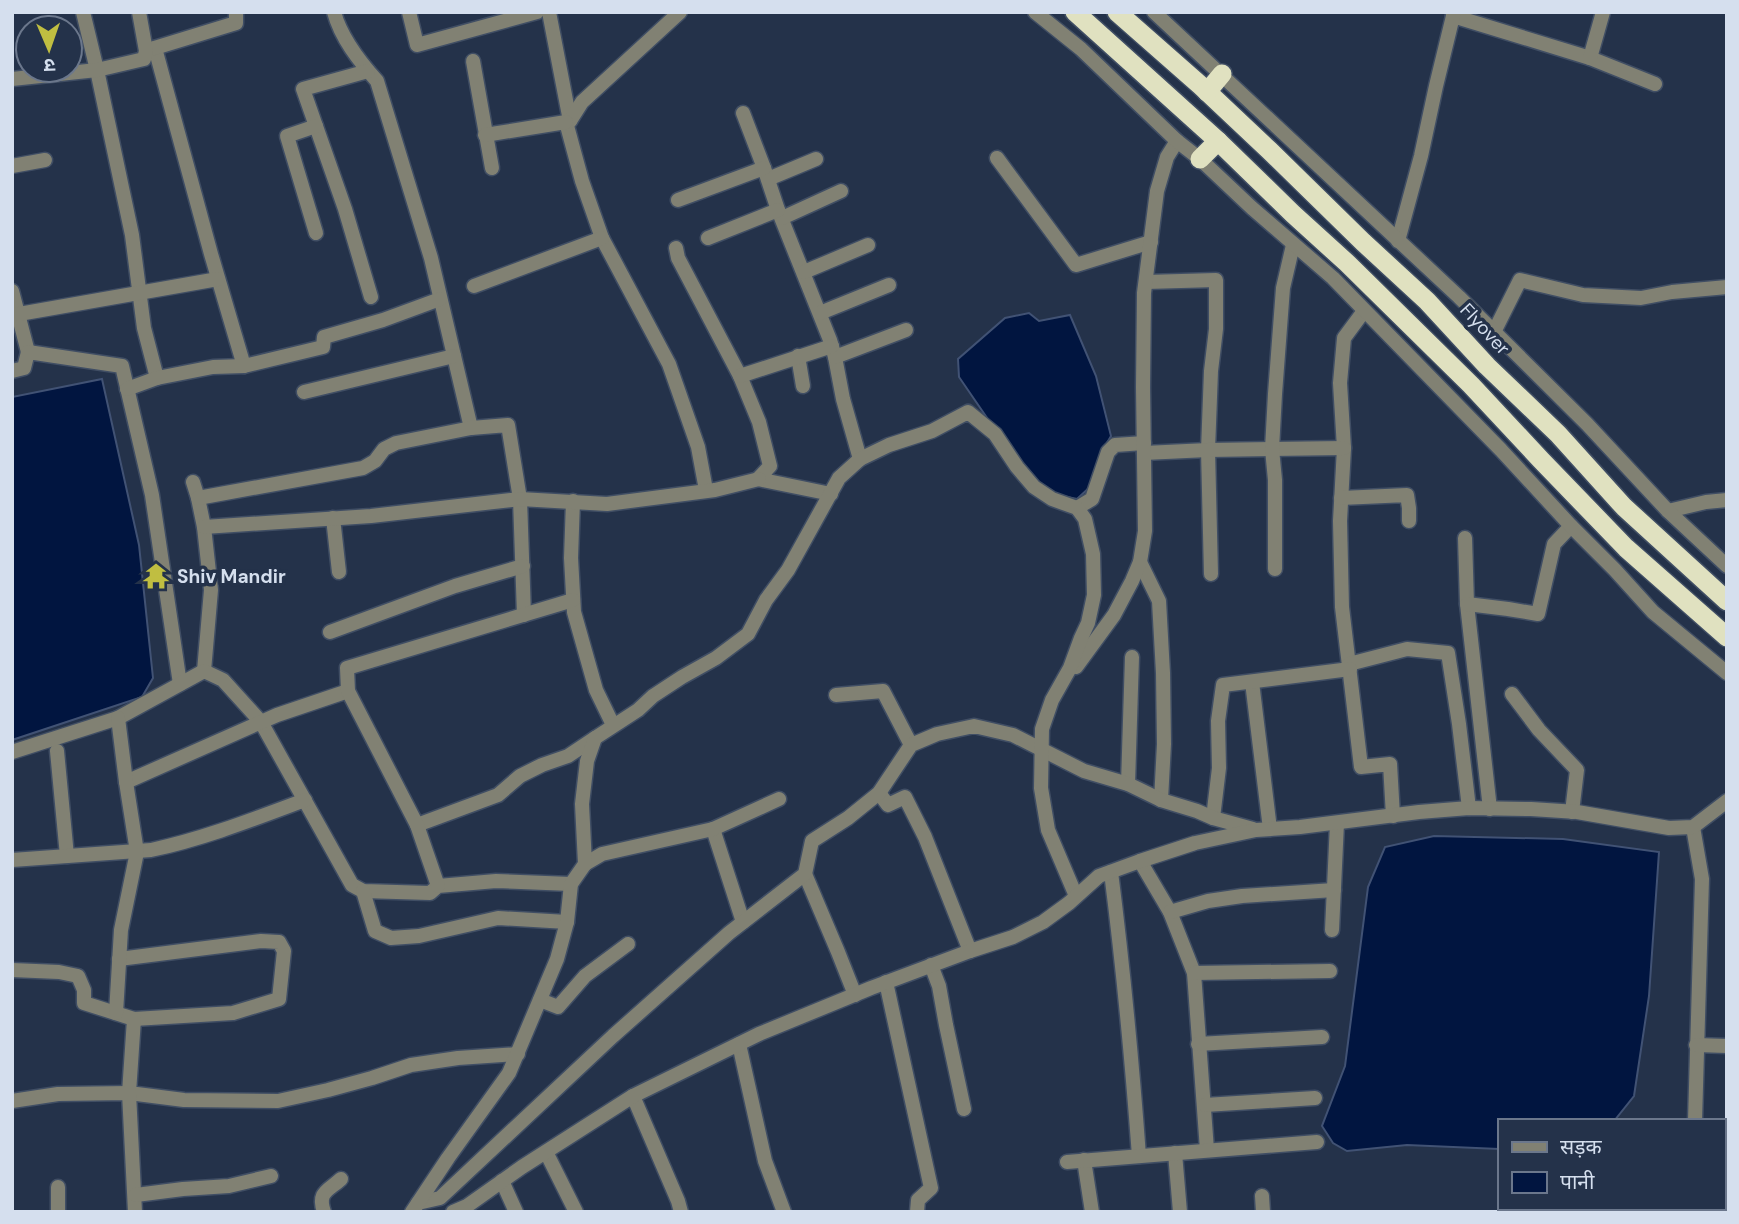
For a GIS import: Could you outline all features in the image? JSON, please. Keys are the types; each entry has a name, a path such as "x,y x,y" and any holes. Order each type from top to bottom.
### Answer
{"highway":[{"path":"1074,12 1218,141 1347,263 1471,384 1626,548 1727,637"},
{"name":"Flyover","path":"1117,12 1256,137 1363,243 1427,301 1487,366 1558,434 1624,507 1727,601"},
{"path":"1207,92 1222,74"},
{"path":"1200,159 1218,141"}],"street":[{"path":"82,12 132,234 144,328 157,378"},
{"path":"139,12 244,366"},
{"path":"334,12 358,60 377,81 431,258 471,428"},
{"path":"409,12 417,45 537,12"},
{"path":"549,12 568,122 582,181 602,238 669,364 698,447 706,490"},
{"path":"485,135 568,122 582,102 680,12"},
{"path":"1035,12 1081,49 1177,141 1332,278 1501,450 1653,612 1727,673"},
{"path":"1154,12 1494,332 1668,511 1727,566"},
{"path":"1590,58 1603,12"},
{"path":"12,79 97,70 144,59 151,49 236,23 239,13"},
{"path":"1398,241 1454,14 1590,58 1655,85"},
{"path":"473,61 492,168"},
{"path":"368,71 303,89 345,209 371,296"},
{"path":"743,113 833,351 860,459"},
{"path":"316,126 287,136 316,233"},
{"path":"1056,694 1114,615 1140,562 1145,531 1144,293 1157,191 1167,157 1177,141"},
{"path":"997,158 1076,265 1152,242"},
{"path":"678,200 816,159"},
{"path":"12,166 45,160"},
{"path":"708,238 841,191"},
{"path":"474,286 602,238"},
{"path":"804,272 869,245"},
{"path":"1275,569 1275,480 1272,449 1283,288 1293,245"},
{"path":"676,248 678,258 740,376 760,422 770,466 759,479"},
{"path":"19,314 218,279"},
{"path":"1146,282 1216,280 1216,329 1211,371 1208,450 1210,575"},
{"path":"1494,332 1520,280 1583,295 1641,298 1727,287"},
{"path":"820,313 889,285"},
{"path":"12,291 28,352 24,368 12,371"},
{"path":"127,388 157,378 213,367 244,366 323,347 324,337 383,320 440,299"},
{"path":"1364,311 1344,338 1340,383 1344,448 1341,498 1342,607 1361,767 1390,764 1392,816"},
{"path":"740,376 799,356 833,351 906,330"},
{"path":"28,352 122,366 152,495 180,684"},
{"path":"304,393 454,356"},
{"path":"799,356 803,386"},
{"path":"417,825 498,795 520,776 568,756 624,720 653,696 716,658 748,634 766,600 788,570 839,478 860,459 889,445 932,432 968,412 995,434 1034,487 1052,499 1077,508 1085,519 1093,554 1094,595 1088,623 1042,729 1041,788 1048,830 1076,896"},
{"path":"198,498 363,468 375,461 384,449 396,443 471,428 508,425 520,499 524,615"},
{"path":"1077,508 1092,499 1108,452 1115,445 1208,450 1344,448"},
{"path":"204,527 371,516 520,499 607,504 715,490 759,479 831,494"},
{"path":"193,482 204,527 211,590 204,671"},
{"path":"1341,498 1407,495 1409,521"},
{"path":"1668,511 1727,500"},
{"path":"573,501 570,558 574,612 596,690 613,725"},
{"path":"333,519 339,572"},
{"path":"1467,604 1538,614 1554,544 1572,526"},
{"path":"1465,538 1467,604 1490,808"},
{"path":"1140,562 1159,601 1164,744 1161,800"},
{"path":"330,632 455,586 523,566"},
{"path":"438,886 417,825 348,691 347,668 573,600"},
{"path":"1213,818 1219,768 1218,721 1223,685 1349,667 1408,649 1448,653 1469,808"},
{"path":"1128,784 1132,657"},
{"path":"12,752 118,718 204,671"},
{"path":"204,671 223,680 261,722 352,885 363,891 430,893 438,886 496,881 571,884"},
{"path":"1252,682 1263,829"},
{"path":"126,782 277,715 348,691"},
{"path":"836,695 883,691 911,745"},
{"path":"1512,694 1539,730 1577,770 1572,812"},
{"path":"116,1013 121,930 137,852 118,718"},
{"path":"855,995 805,874 812,841 848,818 879,793 911,745 937,734 974,726 1013,736 1084,771 1128,784 1161,800 1213,818 1263,829"},
{"path":"585,864 582,804 587,761 596,738"},
{"path":"57,751 67,856"},
{"path":"879,793 888,805 905,797 925,836 970,951"},
{"path":"415,1207 509,1073 557,959 571,884 585,864 602,854 713,830 779,799"},
{"path":"12,860 137,852 173,845 304,800"},
{"path":"460,1210 633,1096 738,1044 886,982 1013,937 1043,922 1099,876 1140,861 1195,844 1263,829 1469,808 1572,812 1669,828 1693,827 1727,801"},
{"path":"1332,930 1337,823"},
{"path":"1693,827 1702,879 1695,1119"},
{"path":"713,830 743,922"},
{"path":"1140,861 1170,912 1194,973 1207,1150"},
{"path":"1111,872 1127,1009 1139,1156"},
{"path":"415,1207 440,1198 593,1054 743,922 805,874"},
{"path":"1170,912 1208,901 1242,896 1334,890"},
{"path":"363,891 375,931 391,938 419,936 498,918 566,922"},
{"path":"12,970 59,972 78,976 84,990 84,1003 134,1019 233,1013 279,999 284,951 279,942 261,941 119,959"},
{"path":"540,1000 558,1007 585,976 628,944"},
{"path":"931,965 939,986 964,1109"},
{"path":"1194,973 1330,971"},
{"path":"886,982 931,1188 918,1200 917,1212"},
{"path":"134,1019 129,1093 135,1212"},
{"path":"1198,1044 1322,1037"},
{"path":"738,1044 765,1161 784,1212"},
{"path":"1696,1045 1727,1046"},
{"path":"12,1101 58,1094 129,1093 184,1100 278,1101 328,1090 411,1065 458,1058 517,1054"},
{"path":"633,1096 681,1212"},
{"path":"1205,1105 1315,1098"},
{"path":"1067,1162 1317,1142"},
{"path":"546,1152 576,1212"},
{"path":"1175,1153 1180,1212"},
{"path":"1084,1160 1092,1212"},
{"path":"136,1195 229,1186 271,1176"},
{"path":"324,1212 321,1196 341,1179"},
{"path":"502,1181 516,1212"},
{"path":"58,1187 58,1212"},
{"path":"1262,1196 1263,1212"}],"water":[{"path":"1029,313 1039,321 1070,315 1096,376 1111,436 1100,455 1091,486 1077,499 1049,493 1018,463 959,377 958,359 1005,318"},
{"path":"102,379 139,545 153,678 142,697 12,740 12,397"},
{"path":"1434,836 1563,839 1659,852 1649,996 1634,1096 1616,1119 1498,1119 1498,1149 1407,1145 1347,1151 1333,1143 1322,1126 1345,1066 1368,887 1385,847"}],"place":[{"name":"Shiv Mandir","path":"156,576"}]}
